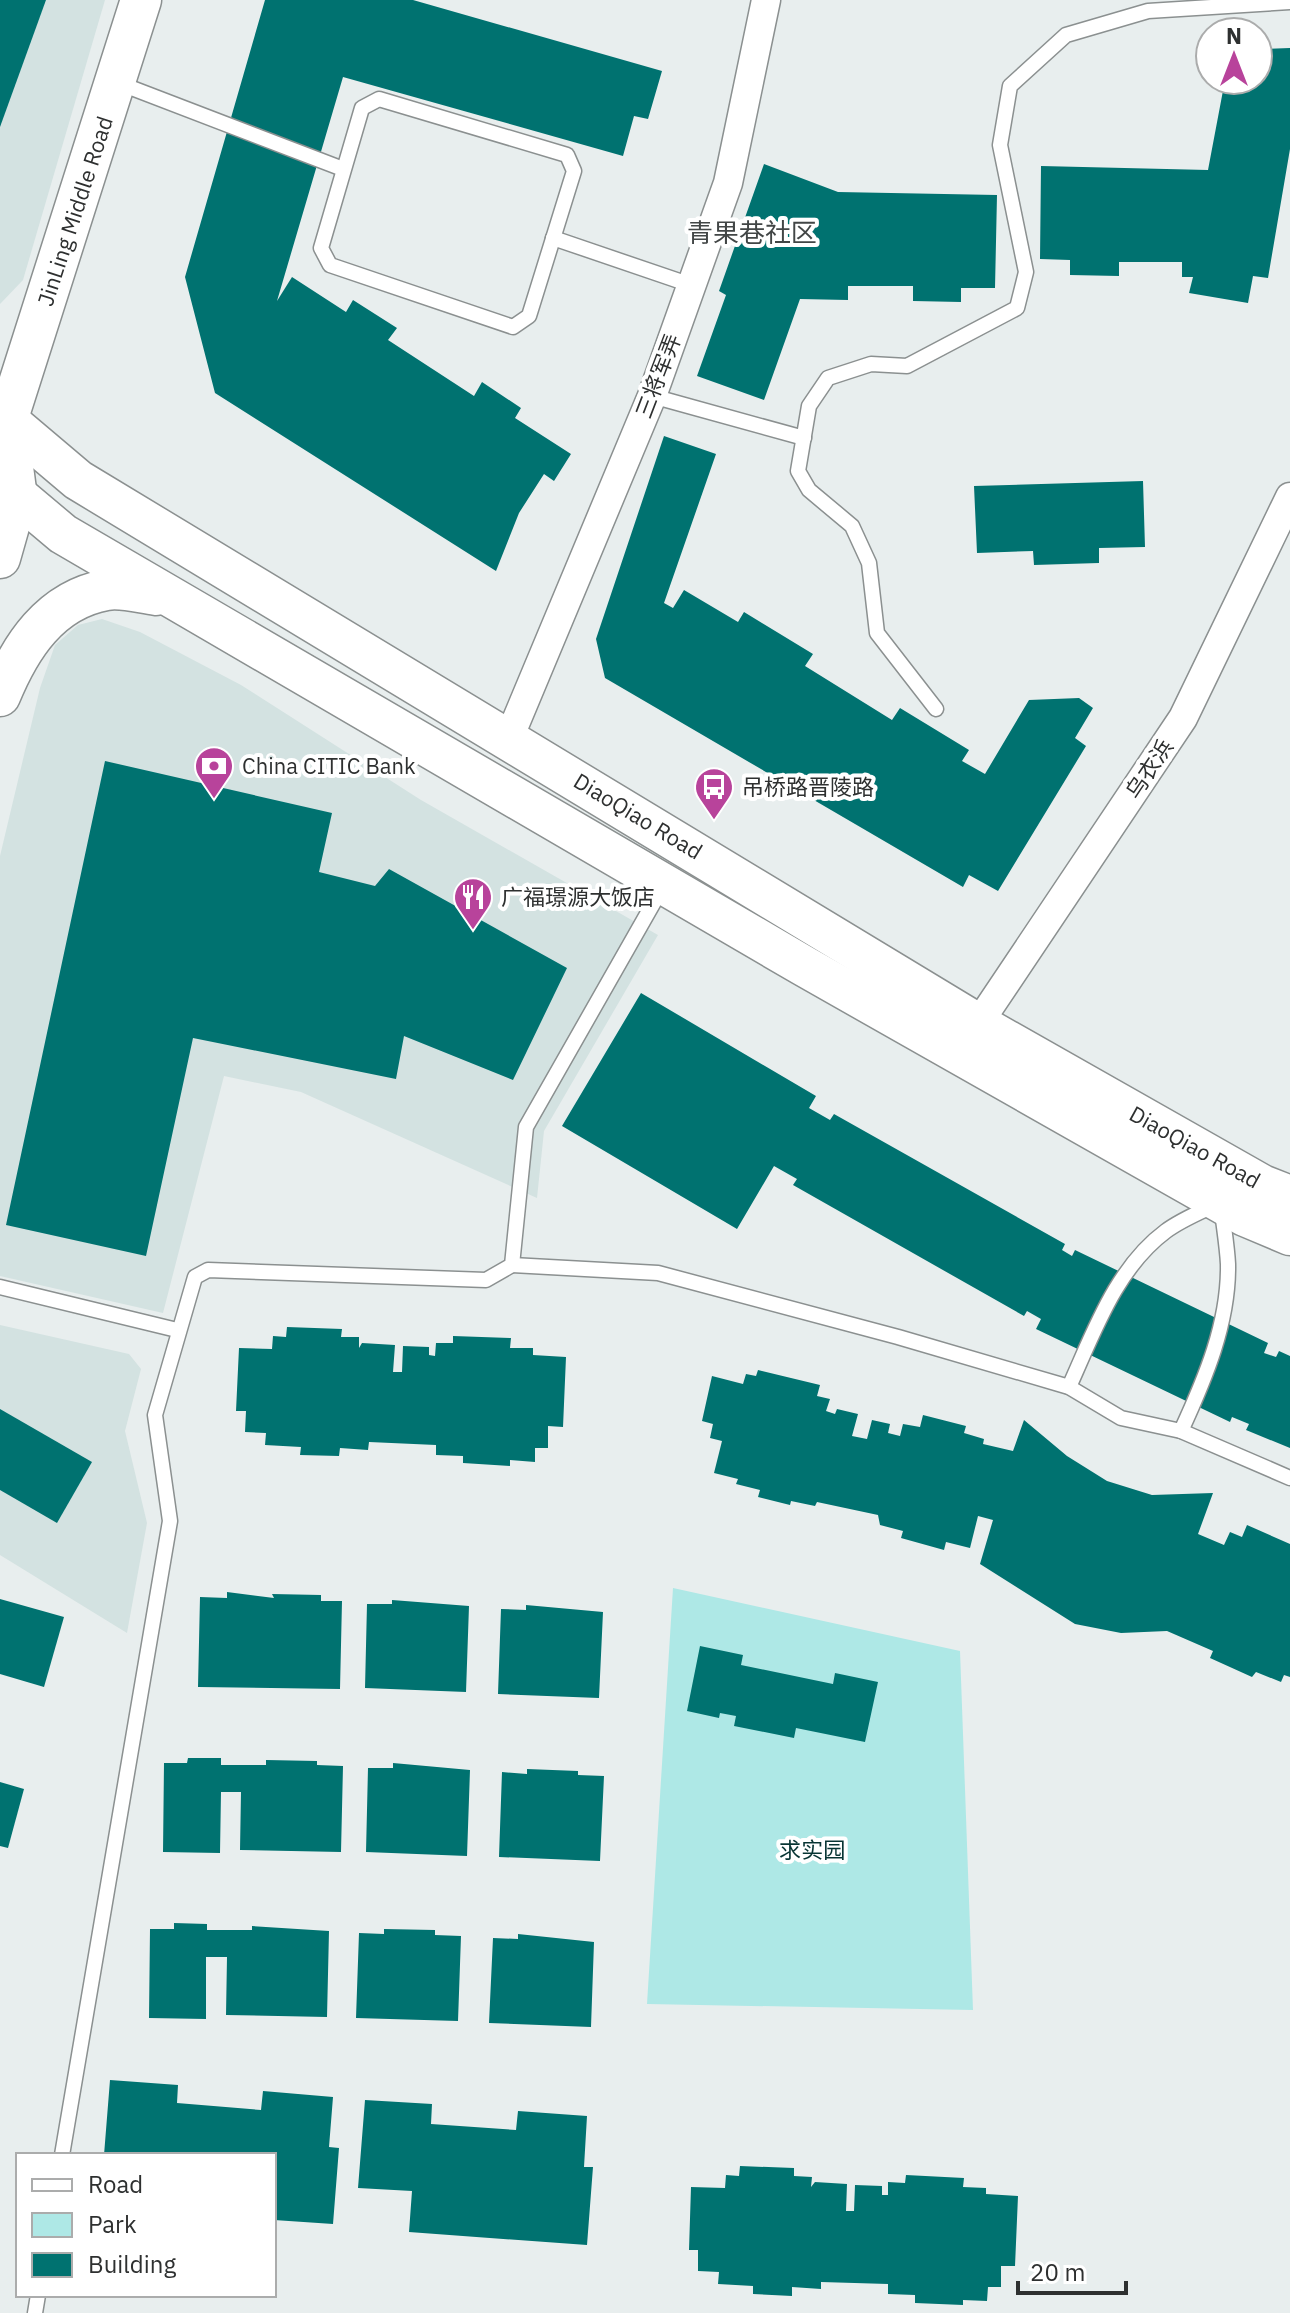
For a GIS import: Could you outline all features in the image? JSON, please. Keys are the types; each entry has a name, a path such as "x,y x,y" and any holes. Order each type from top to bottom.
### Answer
{"main road":[{"name":"JinLing Middle Road","path":"2,422 141,0"},
{"path":"0,558 9,489 2,422"},
{"name":"DiaoQiao Road","path":"2,422 78,480 978,1024 1262,1185 1290,1196"},
{"name":"DiaoQiao Road","path":"9,489 63,534 171,597 664,884 1221,1202 1290,1235"},
{"path":"0,696 14,663 43,622 73,601 108,589 171,597"}],"street":[{"name":"三将军弄","path":"509,738 652,396 728,183 766,0"},
{"name":"乌衣浜","path":"978,1024 1183,718 1290,497"}],"lane":[{"path":"936,709 877,633 869,563 852,526 809,490 798,471 809,406 828,378 871,364 907,366 1017,308 1026,272 1000,145 1010,86 1066,35 1148,11 1290,2"},
{"path":"116,82 343,169"},
{"path":"379,99 567,155 574,171 529,316 513,327 330,265 321,248 343,169 362,108 379,99"},
{"path":"553,238 691,285"},
{"path":"652,396 804,438"},
{"path":"512,1265 526,1127 664,884"},
{"path":"1069,1387 1102,1314 1131,1264 1167,1230 1221,1202 1228,1266 1218,1338 1204,1382 1181,1431"},
{"path":"62,2153 170,1521 155,1415 177,1330 195,1277 208,1270 486,1280 512,1265 658,1273 1069,1387 1121,1418 1181,1431 1290,1478"},
{"path":"0,1287 177,1330"}],"shaded area":[{"path":"0,0 105,0 23,280 0,304"},
{"path":"102,619 140,632 241,685 421,800 658,935 544,1131 537,1198 301,1092 224,1076 163,1313 0,1276 0,856 40,688 55,645 78,625"},
{"path":"0,1325 129,1354 141,1369 125,1431 147,1523 127,1633 0,1555"}],"green space":[{"name":"求实园","path":"673,1588 960,1651 973,2010 647,2004"}],"building":[{"path":"0,0 46,0 0,127"},
{"path":"265,0 413,0 662,71 648,119 634,116 623,156 343,77 277,301 292,277 346,312 353,300 397,328 388,340 474,396 482,382 521,408 515,418 571,454 554,481 544,474 519,513 496,571 215,393 185,277"},
{"path":"1274,48 1290,48 1290,149 1268,278 1253,276 1248,303 1189,293 1193,277 1182,277 1182,262 1119,262 1119,276 1070,275 1070,260 1040,259 1041,166 1208,170 1222,96 1274,96"},
{"path":"764,164 838,192 997,195 995,288 961,288 961,302 913,301 913,286 848,286 848,300 800,299 764,400 697,376 726,295 719,291"},
{"path":"664,436 716,454 664,603 673,608 684,590 738,622 744,612 813,654 805,666 892,720 900,708 969,750 962,761 985,774 1029,700 1079,698 1093,708 1075,738 1086,746 998,891 969,875 963,887 605,678 596,639"},
{"path":"1143,481 1145,547 1099,548 1099,563 1034,565 1033,551 977,553 974,486"},
{"path":"105,761 332,813 319,872 375,886 389,869 567,968 513,1080 404,1036 396,1079 193,1038 146,1256 6,1225"},
{"path":"641,993 816,1096 809,1108 830,1120 834,1114 1065,1244 1062,1250 1072,1256 1075,1250 1268,1343 1264,1353 1276,1357 1279,1351 1290,1356 1290,1448 1246,1430 1249,1424 1232,1417 1230,1422 1036,1329 1041,1319 1027,1311 1024,1316 793,1185 797,1179 774,1166 737,1229 562,1126"},
{"path":"287,1327 342,1329 341,1337 359,1337 359,1348 362,1343 395,1345 393,1372 402,1372 403,1346 429,1347 429,1355 435,1356 436,1343 453,1343 453,1336 511,1338 510,1348 533,1348 533,1355 566,1357 563,1427 548,1426 548,1448 535,1448 535,1462 510,1460 510,1466 463,1463 463,1456 436,1455 436,1445 369,1442 368,1450 340,1448 339,1456 300,1455 301,1447 265,1445 266,1433 245,1432 246,1411 236,1411 239,1348 272,1349 273,1336 286,1337"},
{"path":"758,1370 820,1385 817,1396 830,1399 826,1411 835,1414 837,1409 858,1414 852,1436 867,1439 872,1420 890,1424 888,1433 900,1436 903,1424 920,1427 923,1415 966,1426 964,1433 984,1439 983,1444 1013,1451 1024,1420 1067,1456 1107,1481 1152,1495 1213,1493 1198,1534 1224,1545 1230,1532 1242,1537 1247,1525 1290,1544 1290,1677 1284,1675 1281,1682 1256,1672 1252,1677 1210,1658 1213,1651 1167,1631 1121,1633 1075,1624 980,1564 993,1520 978,1516 970,1548 946,1542 944,1550 901,1538 903,1531 880,1525 878,1515 817,1502 815,1506 791,1501 790,1505 758,1497 760,1490 736,1484 738,1479 714,1473 722,1441 710,1438 713,1424 702,1421 712,1376 743,1384 746,1374 756,1376"},
{"path":"0,1409 92,1462 57,1523 0,1490"},
{"path":"227,1592 274,1598 272,1594 321,1595 321,1601 342,1601 340,1689 198,1687 200,1597 227,1598"},
{"path":"0,1599 64,1617 44,1687 0,1674"},
{"path":"392,1600 469,1606 466,1692 365,1688 367,1604 392,1604"},
{"path":"526,1605 603,1612 599,1698 498,1694 501,1609 526,1610"},
{"path":"700,1646 743,1655 741,1665 833,1684 835,1673 878,1682 865,1742 796,1728 794,1738 734,1726 736,1716 720,1713 719,1718 687,1711"},
{"path":"188,1758 221,1758 221,1765 266,1765 266,1760 317,1761 317,1765 343,1766 341,1852 240,1850 241,1792 221,1792 220,1853 163,1852 164,1763 187,1763"},
{"path":"393,1763 470,1770 467,1856 366,1852 368,1768 393,1768"},
{"path":"527,1769 578,1771 578,1775 604,1776 600,1861 499,1857 502,1772 527,1774"},
{"path":"0,1782 24,1789 8,1848 0,1846"},
{"path":"174,1923 207,1924 207,1930 252,1930 252,1926 329,1931 327,2017 226,2015 227,1957 206,1957 206,2019 149,2018 150,1929 174,1929"},
{"path":"384,1929 435,1930 435,1935 461,1936 458,2021 356,2018 359,1933 384,1934"},
{"path":"518,1934 594,1942 591,2027 489,2023 493,1938 518,1939"},
{"path":"110,2080 178,2085 177,2103 261,2110 263,2091 333,2097 329,2147 339,2148 333,2224 276,2220 276,2153 104,2153"},
{"path":"365,2100 432,2104 431,2124 516,2130 518,2111 587,2116 584,2167 593,2167 587,2245 409,2232 412,2191 358,2188"},
{"path":"740,2166 794,2168 794,2176 812,2177 811,2187 815,2182 847,2184 846,2211 854,2211 855,2185 882,2186 882,2195 888,2195 888,2182 905,2183 906,2175 964,2178 963,2187 986,2188 986,2194 1018,2196 1015,2266 1001,2266 1001,2287 988,2287 987,2301 963,2300 963,2305 915,2303 915,2295 888,2294 888,2284 821,2282 821,2289 792,2287 792,2296 753,2294 753,2286 718,2284 719,2272 698,2271 698,2250 689,2250 691,2187 725,2188 726,2175 739,2176"}],"place":[{"name":"China CITIC Bank","path":"214,800"},
{"name":"吊桥路晋陵路","path":"714,821"},
{"name":"广福璟源大饭店","path":"473,931"}],"district":[{"name":"青果巷社区","path":"752,233"}]}
